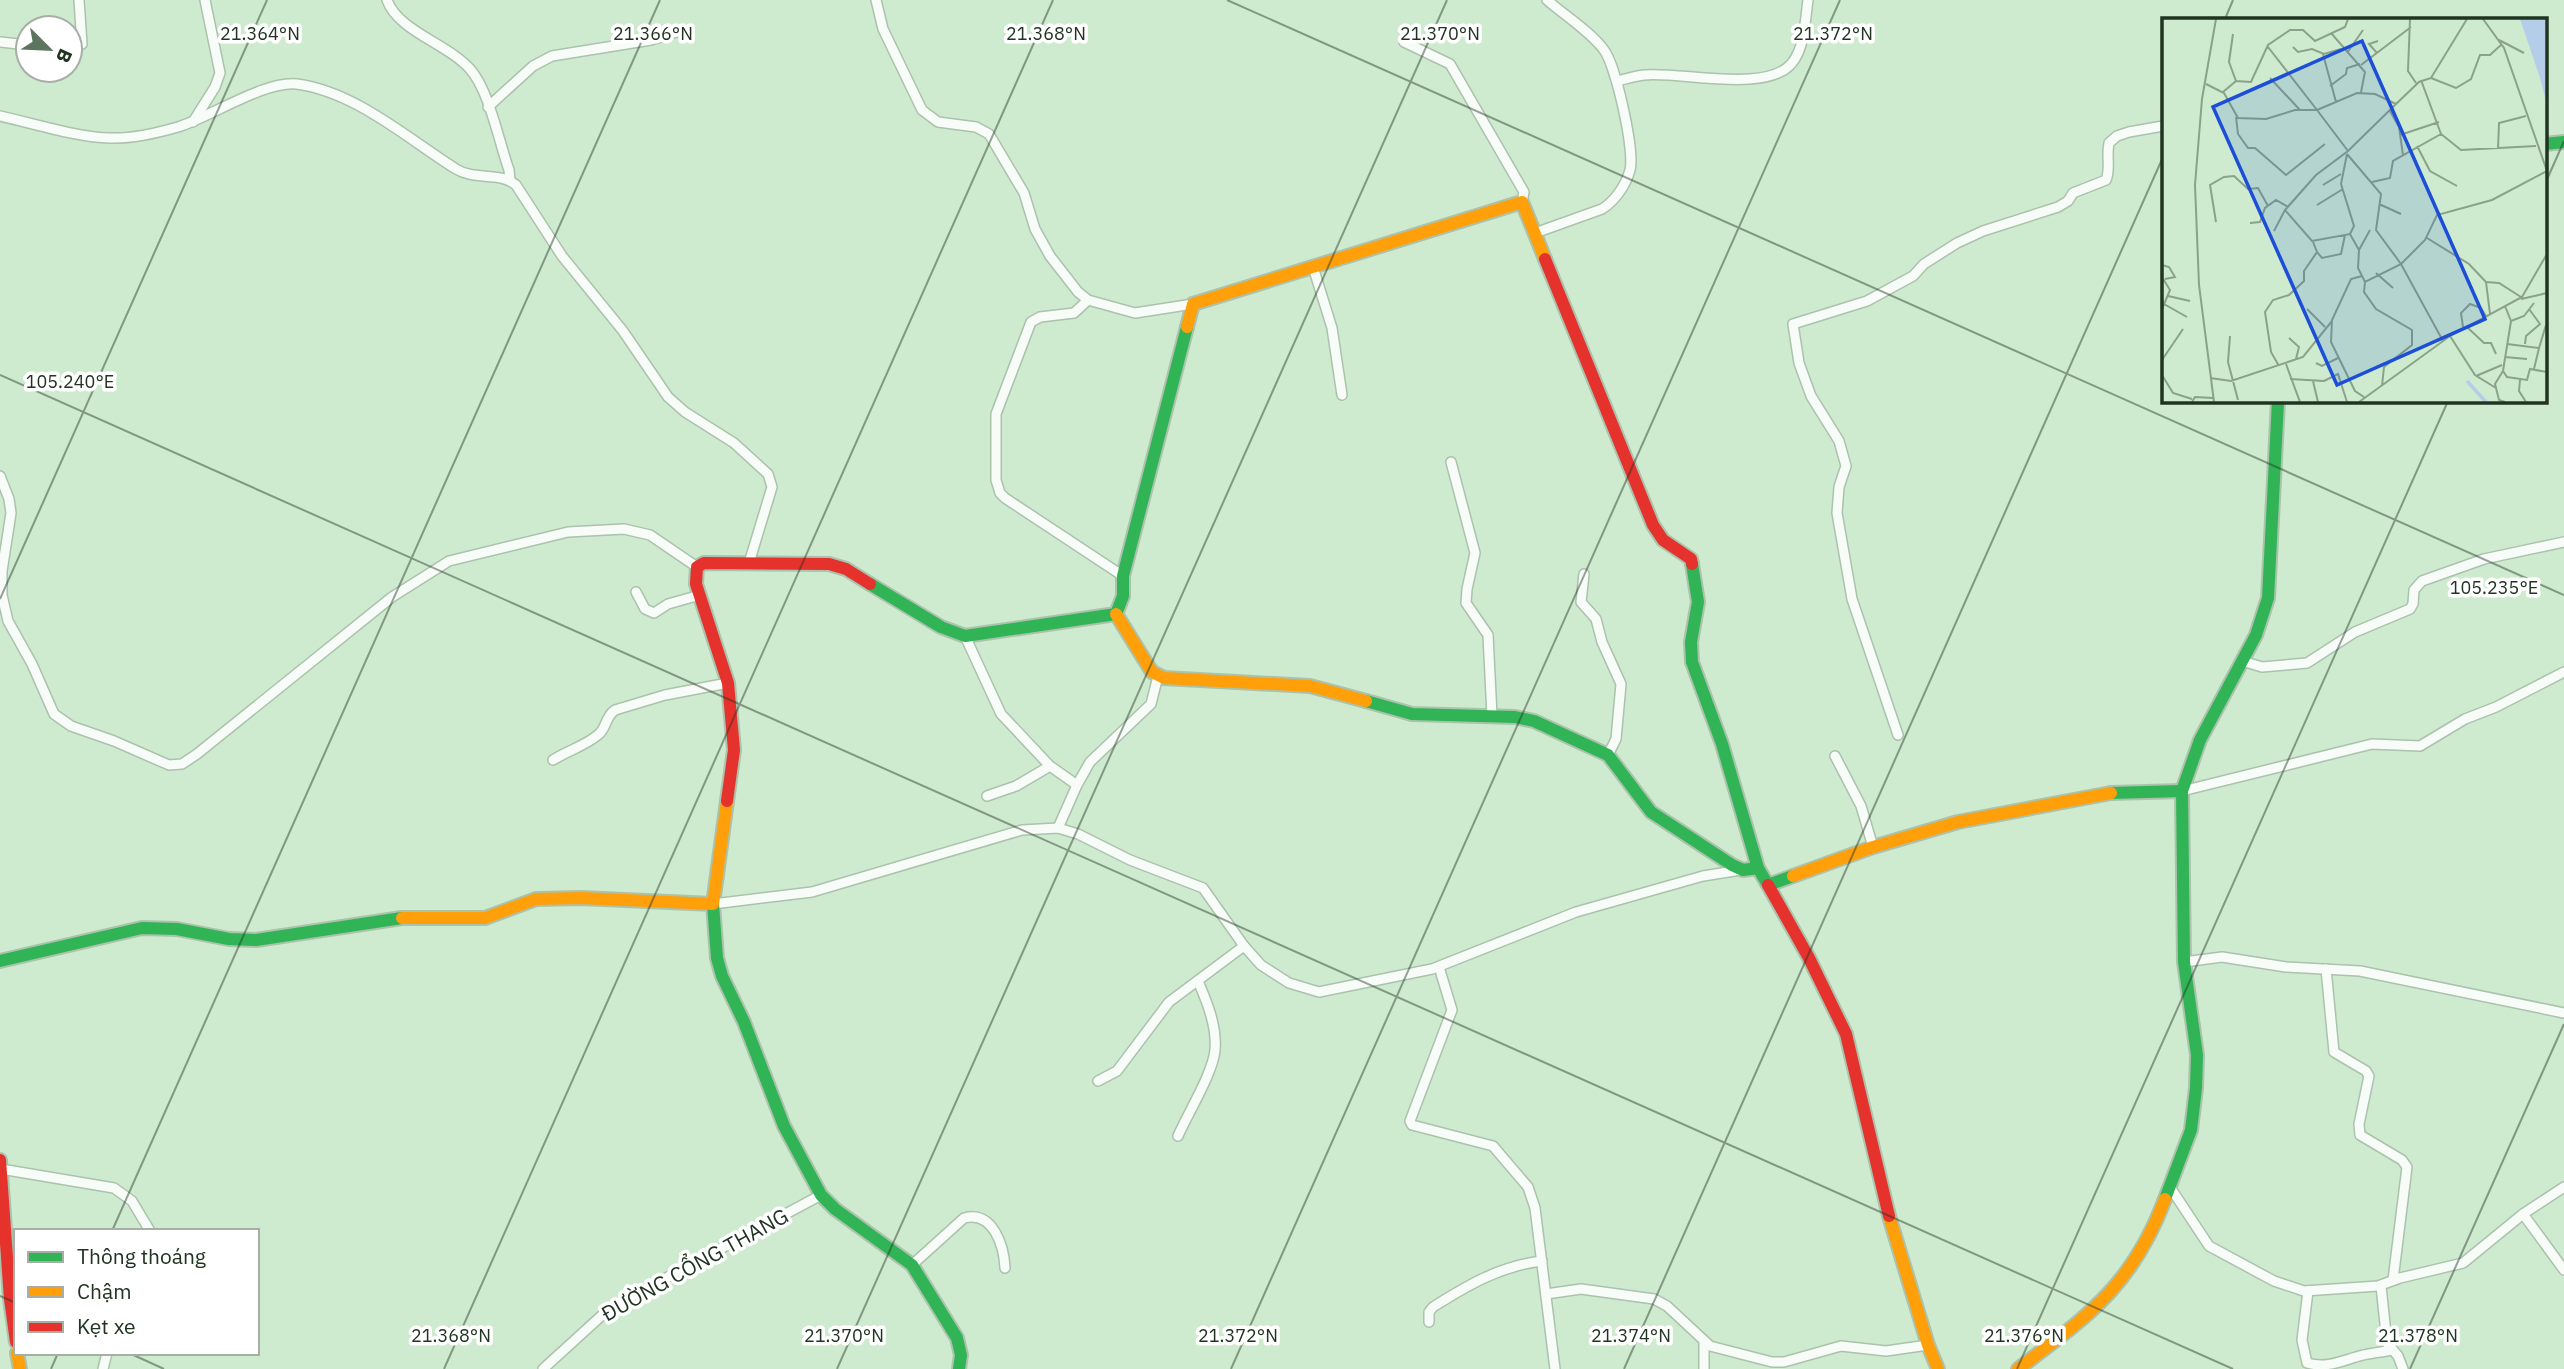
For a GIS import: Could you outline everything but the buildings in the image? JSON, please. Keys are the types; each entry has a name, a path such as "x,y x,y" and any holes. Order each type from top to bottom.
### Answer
{"street":[{"path":"193,122 215,87 220,73 205,0"},
{"path":"387,0 394,14 460,59 472,71 480,84 510,180"},
{"path":"876,0 883,29 922,110 938,122 976,127 989,134 1024,193 1035,229 1050,256 1088,300 1101,305 1144,313 1193,304 1522,202"},
{"path":"1535,233 1602,209 1611,203 1625,182 1631,163 1617,81 1602,47 1547,0"},
{"path":"1617,81 1646,75 1746,80 1780,72 1787,69 1798,55 1808,0"},
{"path":"488,107 533,66 552,55 651,40 683,30"},
{"path":"1404,42 1450,64 1524,192 1522,202 1653,525 1663,540 1691,559 1698,602 1698,615 1691,642 1692,662 1722,744 1758,868 1809,958 1846,1034 1894,1238 1938,1369"},
{"path":"0,116 110,138 176,128 273,87 300,85 316,88 372,113 465,174 510,180 516,185 562,256 623,331 668,397 685,412 734,443 771,478 772,487 749,563"},
{"path":"1898,735 1852,599 1837,513 1839,487 1846,466 1839,441 1811,396 1799,363 1793,324 1867,301 1913,276 1924,264 1957,243 1983,231 2058,207 2073,194 2106,180 2109,170 2106,162 2109,143 2117,136 2162,126"},
{"path":"2546,144 2564,142"},
{"path":"1312,267 1332,328 1342,395"},
{"path":"1088,300 1074,313 1040,317 1031,323 996,414 996,480 1000,493 1005,498 1123,576"},
{"path":"1116,614 1123,596 1123,576 1193,304"},
{"path":"2018,1369 2083,1319 2112,1292 2136,1262 2156,1222 2191,1130 2197,1055 2184,962 2182,792 2200,739 2259,632 2268,598 2278,402"},
{"path":"1451,462 1476,559 1467,589 1466,603 1488,635 1492,716"},
{"path":"0,476 11,513 2,570 2,595 8,621 32,664 54,714 71,726 169,765 182,764 197,754 392,597 449,561 568,532 624,529 649,535 697,567"},
{"path":"2242,662 2262,667 2307,663 2355,632 2410,609 2414,590 2422,581 2484,559 2564,542"},
{"path":"697,567 704,563 812,562 845,569 941,627 965,636 1116,614"},
{"path":"697,567 696,584 728,683 734,750 713,904 717,958 722,976 744,1021 784,1126 821,1195 835,1209 912,1265 957,1338 961,1355 960,1369"},
{"path":"1584,574 1581,602 1596,619 1602,642 1621,684 1616,739 1608,755"},
{"path":"636,592 645,609 654,613 682,599 700,595"},
{"path":"1116,614 1148,666 1158,676 1171,680 1310,686 1412,714 1515,717 1534,721 1608,755 1651,812 1743,870"},
{"path":"965,636 1001,714 1050,766 1077,785"},
{"path":"1768,885 1873,847 1958,822 2120,791 2182,792 2372,744 2420,746 2465,719 2564,672"},
{"path":"1058,828 1077,785 1099,751 1150,704 1158,676"},
{"path":"553,760 598,735 604,728 608,715 615,710 665,695 728,683"},
{"path":"1835,756 1861,806 1873,847"},
{"path":"987,796 1016,786 1050,766"},
{"path":"0,961 142,928 177,929 229,939 256,940 401,918 485,918 536,899 581,898 713,904 812,892 1022,830 1058,828 1078,834 1130,860 1203,888 1244,946 1261,965 1278,977 1319,992 1439,967 1576,912 1703,876 1758,868"},
{"path":"1098,1081 1117,1071 1163,1009 1244,946"},
{"path":"2184,962 2222,957 2286,967 2361,971 2564,1013"},
{"path":"1439,967 1451,1010 1410,1121 1412,1125 1487,1144 1497,1150 1528,1188 1532,1197 1542,1261 1555,1369"},
{"path":"2326,969 2334,1052 2363,1069 2369,1076 2359,1125 2360,1135 2402,1160 2407,1167 2393,1280"},
{"path":"1178,1136 1213,1062 1216,1048 1211,1015 1198,981"},
{"path":"14,1334 5,1300 1,1165 114,1188 132,1201 149,1229"},
{"path":"2170,1187 2209,1247 2274,1282 2292,1289 2308,1291 2381,1286 2393,1280 2463,1264 2523,1214 2564,1186"},
{"name":"ĐƯỜNG CỔNG THANG","path":"543,1369 610,1308 821,1195"},
{"path":"2523,1214 2564,1270"},
{"path":"912,1265 964,1218 971,1216 988,1223 1000,1238 1005,1268"},
{"path":"1429,1322 1429,1312 1433,1307 1479,1279 1505,1268 1542,1261"},
{"path":"2381,1286 2387,1343 2399,1356 2403,1369"},
{"path":"1546,1294 1581,1289 1661,1302 1704,1343 1718,1349 1778,1362 1841,1346 1886,1351 1928,1345"},
{"path":"2308,1291 2302,1340 2307,1363 2311,1366 2334,1367 2363,1355 2392,1350"},
{"path":"1704,1343 1704,1369"}],"traffic: fast":[{"path":"2546,144 2564,142"},
{"path":"870,584 941,627 965,636 1116,614 1123,596 1123,576 1187,327"},
{"path":"2182,791 2200,740 2256,635 2268,598 2278,402"},
{"path":"1692,564 1698,602 1691,642 1692,662 1722,744 1758,868 1768,885 1793,876"},
{"path":"1366,701 1412,714 1515,717 1534,721 1608,755 1651,812 1732,865 1743,870 1758,868"},
{"path":"2111,793 2182,791 2184,962 2197,1055 2196,1088 2191,1130 2165,1199"},
{"path":"713,904 717,958 722,976 744,1022 784,1126 821,1195 835,1209 912,1265 957,1338 961,1355 959,1369"},
{"path":"0,961 142,928 177,929 229,939 256,940 402,918"}],"traffic: slow":[{"path":"1187,327 1193,304 1522,202 1545,259"},
{"path":"1116,614 1152,672 1164,678 1310,686 1366,701"},
{"path":"1793,876 1873,847 1958,822 2111,793"},
{"path":"402,918 485,918 536,899 581,898 713,904 727,801"},
{"path":"2018,1369 2087,1314 2123,1277 2138,1255 2165,1199"},
{"path":"1889,1216 1928,1345 1938,1369"},
{"path":"17,1355 20,1369"}],"traffic: jam":[{"path":"1545,259 1653,525 1663,540 1691,559 1692,564"},
{"path":"727,801 734,750 728,683 696,584 697,567 704,563 829,564 846,569 870,584"},
{"path":"1768,885 1809,958 1846,1034 1889,1216"},
{"path":"0,1160 14,1328"}]}
